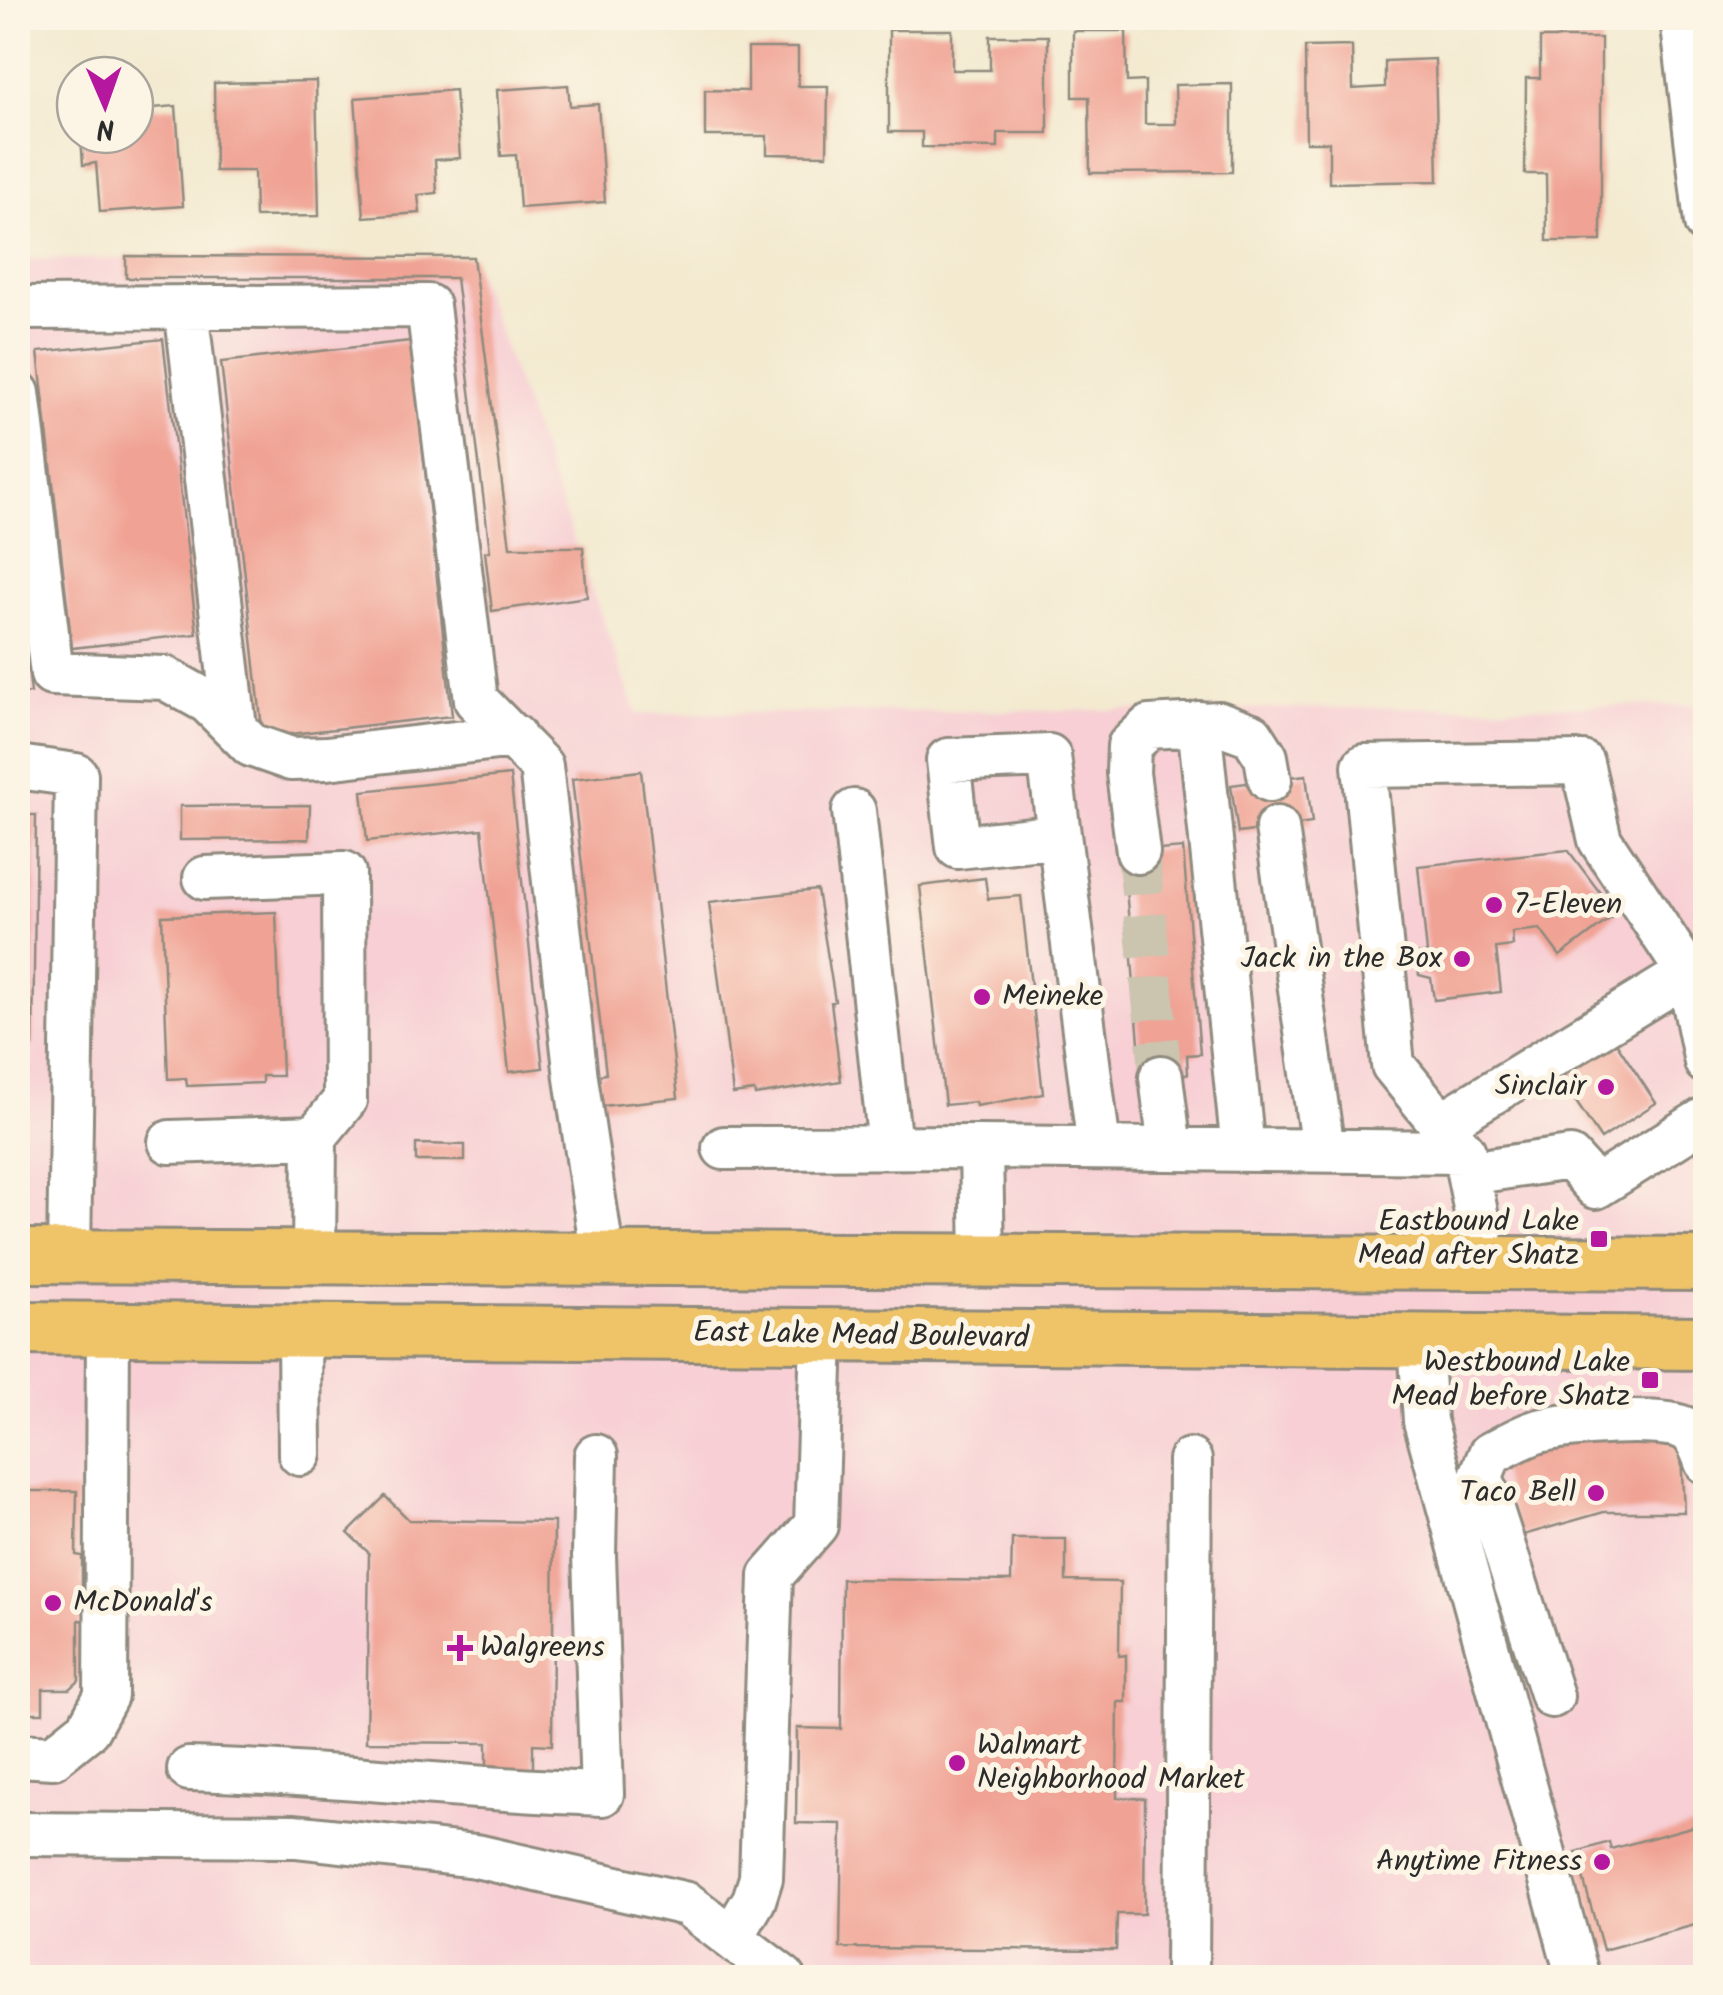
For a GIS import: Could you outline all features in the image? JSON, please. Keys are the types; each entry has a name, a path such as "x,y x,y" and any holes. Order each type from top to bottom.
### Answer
{"main road":[{"path":"18,1256 1706,1264"},
{"path":"299,1331 368,1291 536,1290 568,1286 588,1276 603,1259"},
{"path":"822,1335 851,1306 883,1294 952,1292 966,1287 983,1261"},
{"name":"East Lake Mead Boulevard","path":"18,1328 1706,1342"}],"street":[{"path":"1682,18 1706,223"},
{"path":"18,308 428,306 476,700 541,766 576,1078 603,1259"},
{"path":"186,307 235,728"},
{"path":"18,392 52,674 165,678 208,702 251,745 291,759 514,736"},
{"path":"1138,852 1128,746 1149,727 1219,723 1252,735 1266,757 1270,780"},
{"path":"1200,724 1243,1150"},
{"path":"1486,1263 1458,1149 1394,1065 1364,766 1582,763 1600,840 1696,995 1706,1062"},
{"path":"18,767 76,775 69,1256"},
{"path":"854,812 890,1147"},
{"path":"1277,828 1323,1150"},
{"path":"1059,836 1099,1148"},
{"path":"205,878 344,873 346,1100 315,1136 314,1257"},
{"path":"1458,1149 1696,995"},
{"path":"1161,1077 1170,1148"},
{"path":"724,1148 1458,1149 1570,1158 1596,1188 1706,1118"},
{"path":"170,1142 315,1136"},
{"path":"982,1148 983,1261"},
{"path":"18,1754 53,1757 88,1729 106,1696 108,1329"},
{"path":"299,1331 300,1454"},
{"path":"732,1938 762,1878 771,1576 816,1525 822,1335"},
{"path":"1420,1340 1425,1421 1578,1978"},
{"path":"1552,1696 1481,1476 1490,1454 1537,1432 1613,1423 1686,1429 1700,1446 1706,1462"},
{"path":"189,1769 296,1772 496,1791 602,1794 594,1554 596,1456"},
{"path":"1187,1978 1190,1460"},
{"path":"18,1834 295,1836 476,1856 687,1904 784,1978"}],"shaded area":[{"path":"18,259 472,259 637,714 1694,705 1706,792 1705,1977 18,1978"}],"building":[{"path":"889,30 952,30 952,70 990,70 990,36 1048,36 1048,133 998,133 998,148 922,147 922,132 889,132"},
{"path":"1073,31 1126,31 1127,82 1145,81 1145,124 1176,124 1175,85 1232,84 1232,172 1090,173 1089,97 1073,97"},
{"path":"1540,38 1601,38 1601,241 1547,241 1546,174 1525,174 1526,78 1540,78"},
{"path":"1352,46 1353,89 1385,87 1385,61 1435,59 1438,181 1329,183 1329,142 1306,142 1305,47"},
{"path":"748,48 798,48 798,86 828,86 827,155 767,154 767,136 705,136 705,90 748,91"},
{"path":"316,81 319,216 255,217 254,171 215,171 214,83"},
{"path":"568,85 570,106 598,104 605,202 520,208 516,155 501,156 497,90"},
{"path":"455,90 460,158 435,160 437,193 418,195 420,213 364,217 355,98"},
{"path":"18,97 28,178 18,179"},
{"path":"176,106 183,206 100,212 96,163 83,165 82,155 155,155 155,108"},
{"path":"126,256 473,257 510,547 583,547 587,597 492,611 485,552 490,551 456,278 126,278"},
{"path":"163,339 197,634 72,648 38,352"},
{"path":"411,341 452,716 263,737 221,362"},
{"path":"18,599 31,693 18,694"},
{"path":"641,771 678,1098 602,1106 599,1075 606,1074 572,779"},
{"path":"510,775 543,1068 509,1072 482,829 367,841 362,791"},
{"path":"1306,775 1312,823 1238,833 1231,785"},
{"path":"310,805 309,839 180,840 180,806"},
{"path":"18,815 36,815 33,1046 18,1045"},
{"path":"1183,848 1200,1054 1187,1055 1188,1074 1142,1078 1123,853"},
{"path":"1568,850 1616,914 1560,956 1540,929 1512,932 1513,946 1496,948 1501,992 1434,1000 1431,978 1419,975 1417,954 1427,953 1418,866"},
{"name":"Meineke","path":"985,878 988,899 1021,896 1043,1094 976,1106 975,1102 945,1105 920,886"},
{"path":"817,890 835,1001 831,1002 841,1081 755,1095 754,1091 733,1094 709,902"},
{"path":"276,912 282,1076 262,1076 262,1083 187,1086 186,1078 168,1079 162,916"},
{"name":"Sinclair","path":"1611,1035 1656,1103 1601,1139 1556,1072"},
{"path":"416,1144 465,1145 465,1161 416,1161"},
{"name":"Taco Bell","path":"1591,1435 1680,1435 1684,1512 1604,1512 1520,1536 1500,1469 1519,1453"},
{"name":"McDonald's","path":"18,1491 77,1491 76,1555 82,1556 82,1585 88,1585 88,1621 79,1620 79,1681 70,1689 43,1689 43,1713 18,1713"},
{"name":"Walgreens","path":"385,1496 409,1520 554,1522 552,1745 533,1744 533,1774 487,1773 487,1743 366,1742 369,1553 348,1533"},
{"name":"Walmart Neighborhood Market","path":"1012,1539 1066,1539 1066,1581 1120,1582 1119,1656 1126,1655 1126,1702 1118,1702 1117,1798 1145,1798 1144,1914 1117,1914 1116,1950 840,1948 842,1824 796,1823 797,1728 841,1729 842,1579 1011,1581"},
{"path":"1706,1823 1706,1922 1603,1950 1576,1852 1609,1842 1611,1849"}],"tunnel":[{"path":"1138,852 1161,1077"}],"place":[{"name":"7-Eleven","path":"1494,905"},
{"name":"Jack in the Box","path":"1462,959"},
{"name":"Meineke","path":"982,997"},
{"name":"Sinclair","path":"1606,1087"},
{"name":"Eastbound Lake Mead after Shatz","path":"1599,1239"},
{"name":"Westbound Lake Mead before Shatz","path":"1650,1380"},
{"name":"Taco Bell","path":"1596,1493"},
{"name":"McDonald's","path":"53,1603"},
{"name":"Walgreens","path":"460,1648"},
{"name":"Walmart Neighborhood Market","path":"957,1763"},
{"name":"Anytime Fitness","path":"1602,1862"}]}
